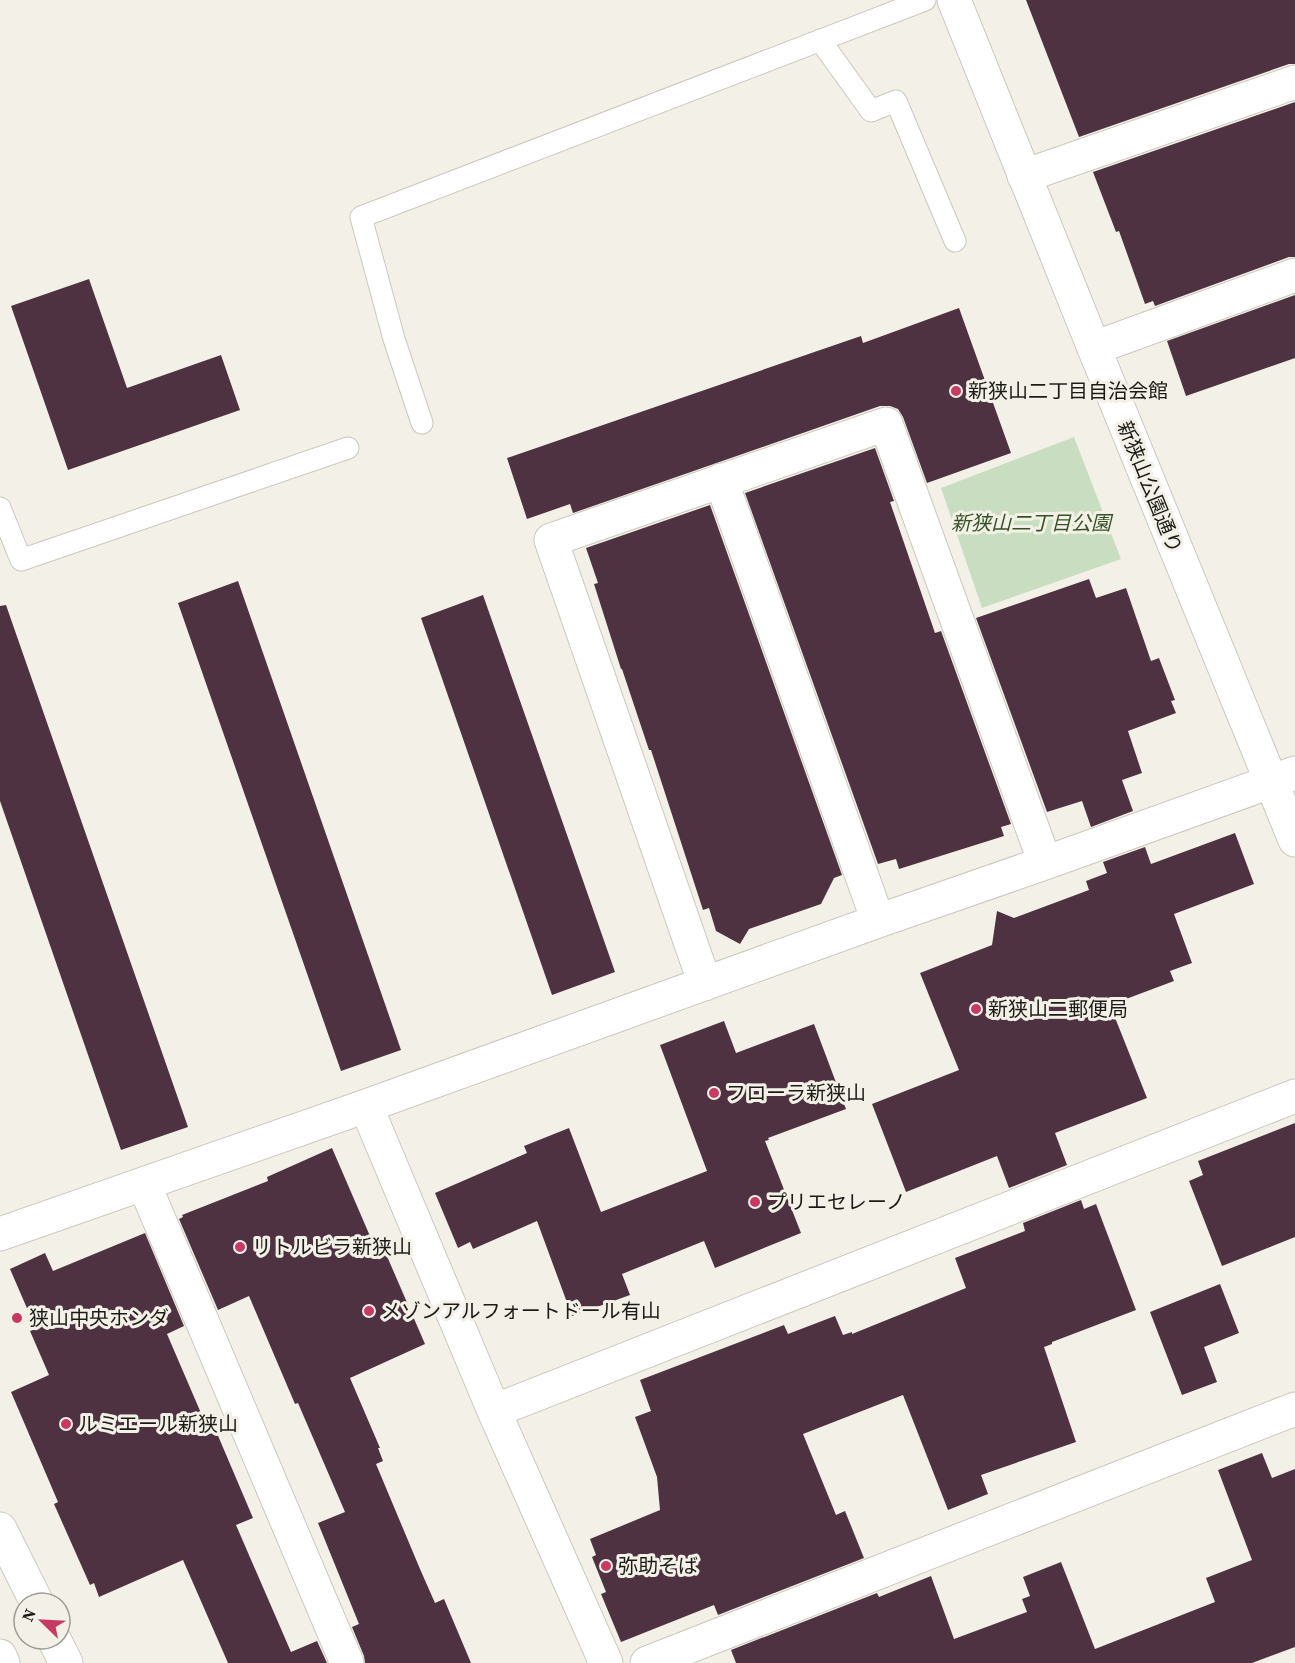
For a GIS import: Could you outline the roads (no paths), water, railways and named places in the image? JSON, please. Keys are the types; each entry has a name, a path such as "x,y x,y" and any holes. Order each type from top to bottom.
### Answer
{"main road":[{"name":"新狭山公園通り","path":"954,0 1094,348 1283,778 1295,840"},
{"path":"1024,176 1295,82"},
{"path":"1094,348 1295,275"},
{"path":"705,984 551,540 886,424 1045,863"},
{"path":"721,480 878,921"},
{"path":"0,1234 366,1106 1283,778"},
{"path":"494,1411 1295,1096"},
{"path":"366,1106 494,1411 606,1663"},
{"path":"144,1184 348,1663"},
{"path":"647,1663 1295,1409"},
{"path":"0,1529 31,1591"},
{"path":"0,1656 3,1663"}],"lane":[{"path":"422,423 394,339 361,217 925,0"},
{"path":"820,40 871,111 896,101 955,241"},
{"path":"0,508 21,560 348,448"}],"place":[{"name":"新狭山二丁目自治会館","path":"956,391"},
{"name":"新狭山二郵便局","path":"976,1009"},
{"name":"フローラ新狭山","path":"714,1093"},
{"name":"プリエセレーノ","path":"755,1202"},
{"name":"リトルビラ新狭山","path":"240,1247"},
{"name":"メゾンアルフォートドール有山","path":"369,1311"},
{"name":"狭山中央ホンダ","path":"17,1318"},
{"name":"ルミエール新狭山","path":"66,1424"},
{"name":"弥助そば","path":"606,1566"}],"park label":[{"name":"新狭山二丁目公園","path":"1031,523"}]}
